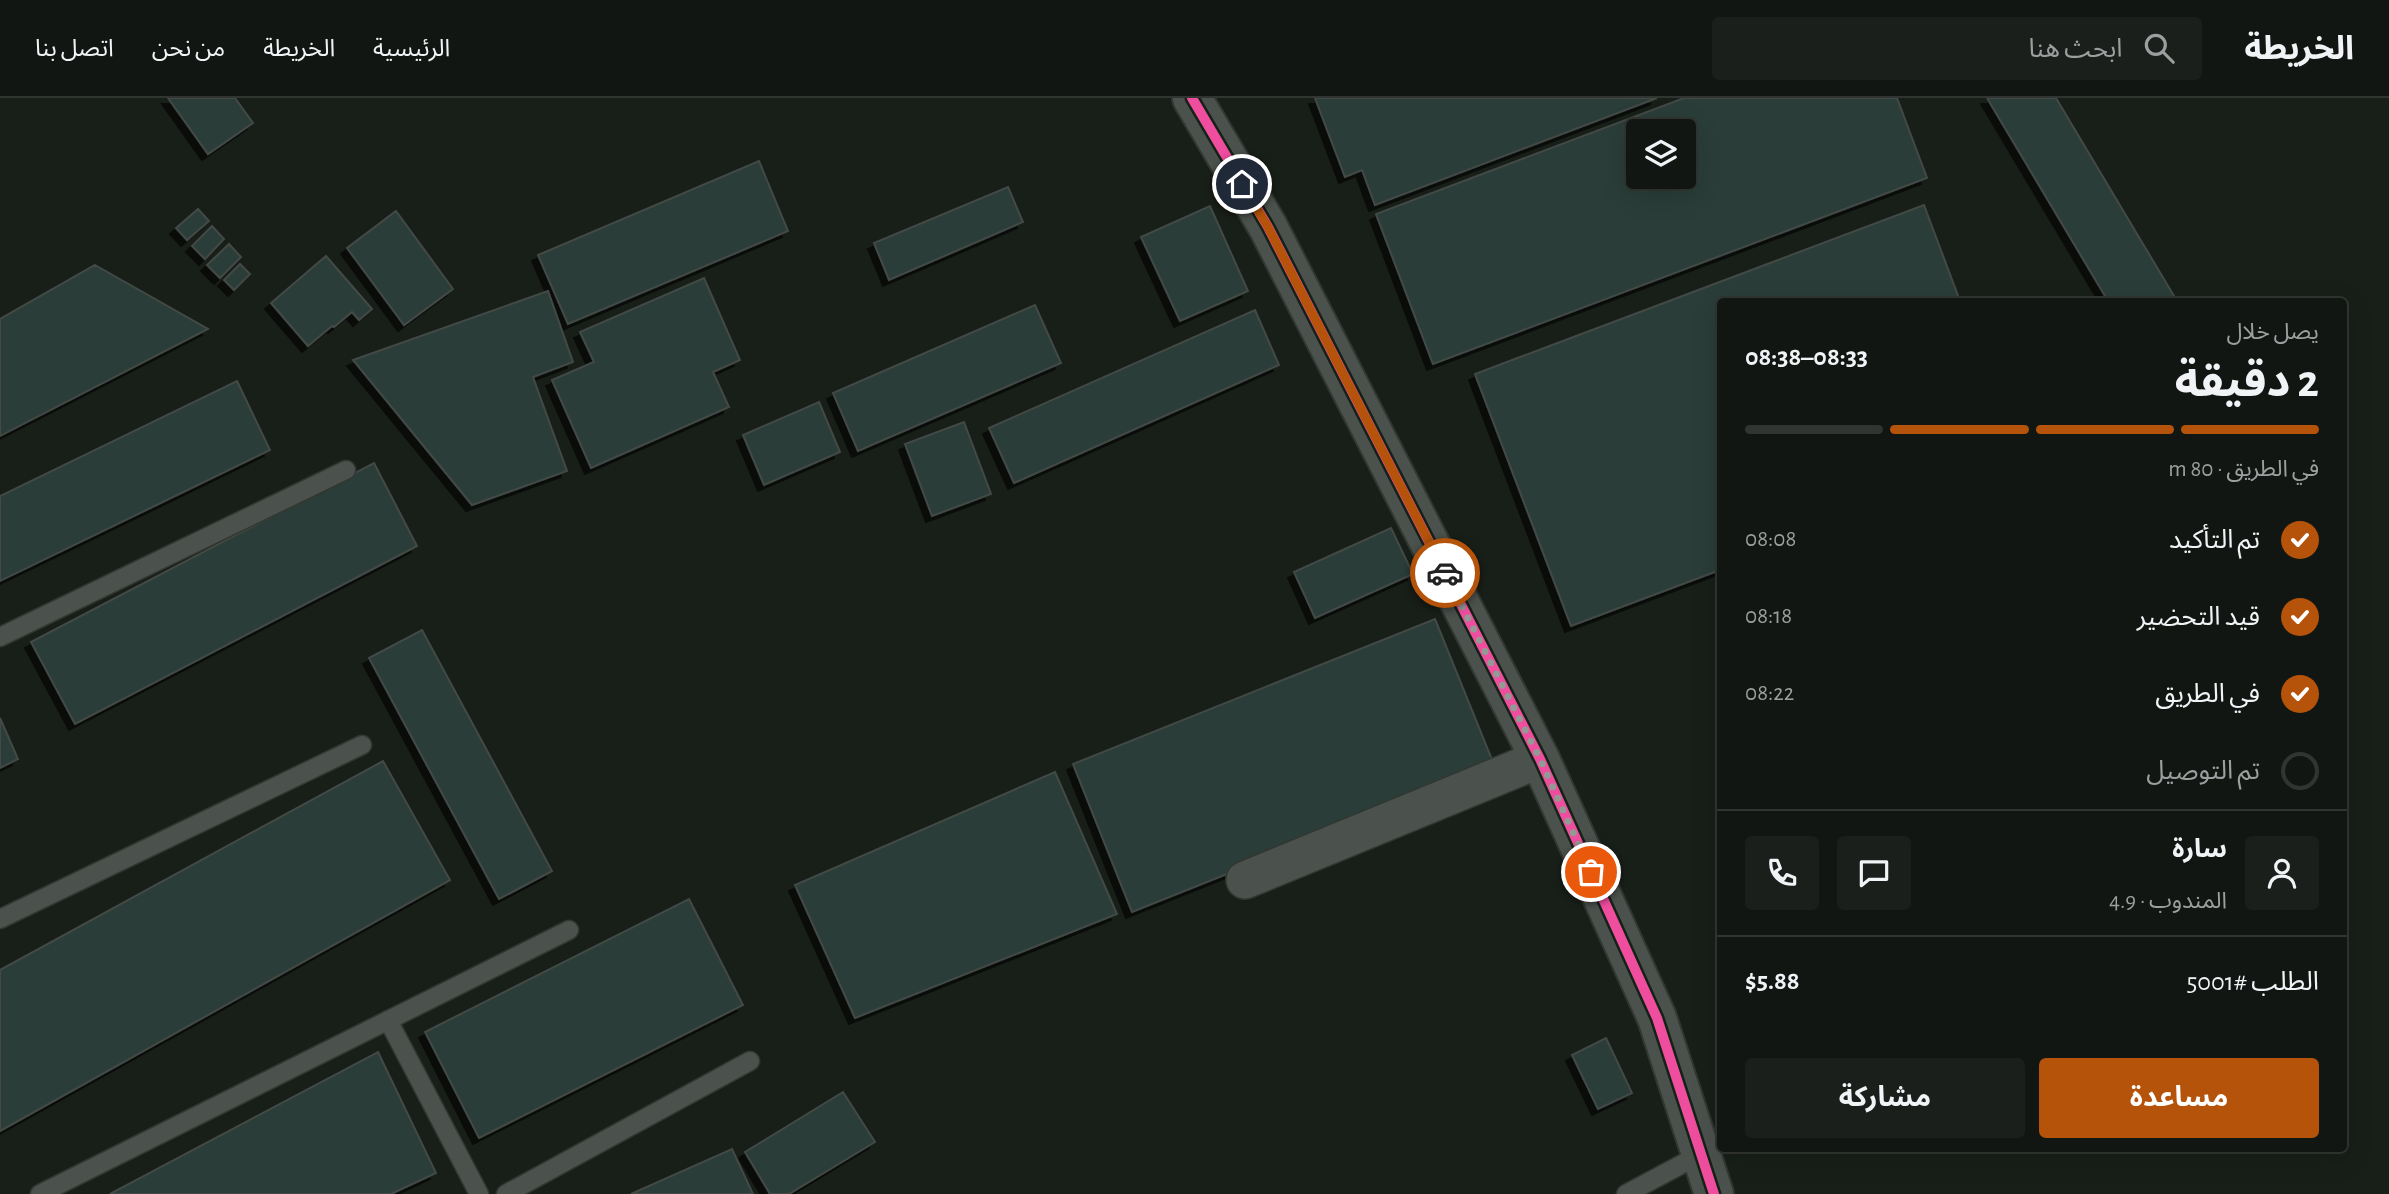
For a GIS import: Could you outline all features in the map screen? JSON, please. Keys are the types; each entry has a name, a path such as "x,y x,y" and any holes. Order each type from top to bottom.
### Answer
{"street":[{"path":"1192,98 1268,227 1540,759 1657,1018 1714,1194"},
{"path":"1245,880 1540,759"}],"lane":[{"path":"0,637 346,470"},
{"path":"0,919 362,745"},
{"path":"40,1194 569,929"},
{"path":"388,1020 479,1194"},
{"path":"506,1194 750,1061"},
{"path":"1626,1194 1701,1154"}],"building":[{"path":"168,98 235,98 253,123 208,154"},
{"path":"1315,98 1657,98 1375,205 1362,170 1345,177"},
{"path":"1684,98 1897,98 1927,178 1433,364 1376,214 1626,120 1626,189 1696,189 1696,119 1628,119"},
{"path":"1987,98 2056,98 2175,298 2106,298"},
{"path":"759,161 788,231 568,324 538,255"},
{"path":"1008,187 1023,222 889,280 874,243"},
{"path":"1924,205 1959,298 1717,298 1717,571 1571,626 1475,374"},
{"path":"1210,206 1248,291 1180,321 1141,237"},
{"path":"198,209 209,221 187,240 176,228"},
{"path":"396,211 453,289 404,325 347,248"},
{"path":"212,226 224,239 205,259 192,246"},
{"path":"229,244 241,257 220,278 207,265"},
{"path":"326,256 372,309 359,320 352,312 308,346 271,303"},
{"path":"240,264 250,274 234,290 224,280"},
{"path":"95,265 208,329 0,436 0,319"},
{"path":"704,278 740,360 713,372 729,407 591,468 552,380 594,362 580,332"},
{"path":"548,291 573,362 533,377 567,471 472,505 353,360"},
{"path":"1035,305 1061,363 858,451 833,393"},
{"path":"1255,310 1279,365 1014,483 989,428"},
{"path":"237,381 270,450 0,581 0,496"},
{"path":"819,402 840,452 764,485 743,435"},
{"path":"964,422 991,494 932,516 905,444"},
{"path":"374,463 417,546 75,724 31,642"},
{"path":"1391,528 1413,574 1315,618 1294,572"},
{"path":"1435,619 1495,767 1132,912 1073,764"},
{"path":"422,630 552,871 499,899 369,658"},
{"path":"0,718 18,759 0,768"},
{"path":"383,761 450,880 0,1131 0,970"},
{"path":"1055,772 1117,914 855,1018 795,885"},
{"path":"689,899 743,1005 479,1138 425,1032"},
{"path":"1606,1038 1632,1093 1598,1109 1572,1055"},
{"path":"378,1052 436,1173 391,1194 110,1194"},
{"path":"843,1092 875,1142 789,1194 770,1194 745,1152"},
{"path":"732,1149 753,1194 631,1194"}],"cycle path":[{"path":"1192,98 1268,227 1540,759 1657,1018 1714,1194"}],"way so far":[{"path":"1445,573 1540,759 1591,872"}],"route":[{"path":"1242,184 1268,227 1445,573"}]}
